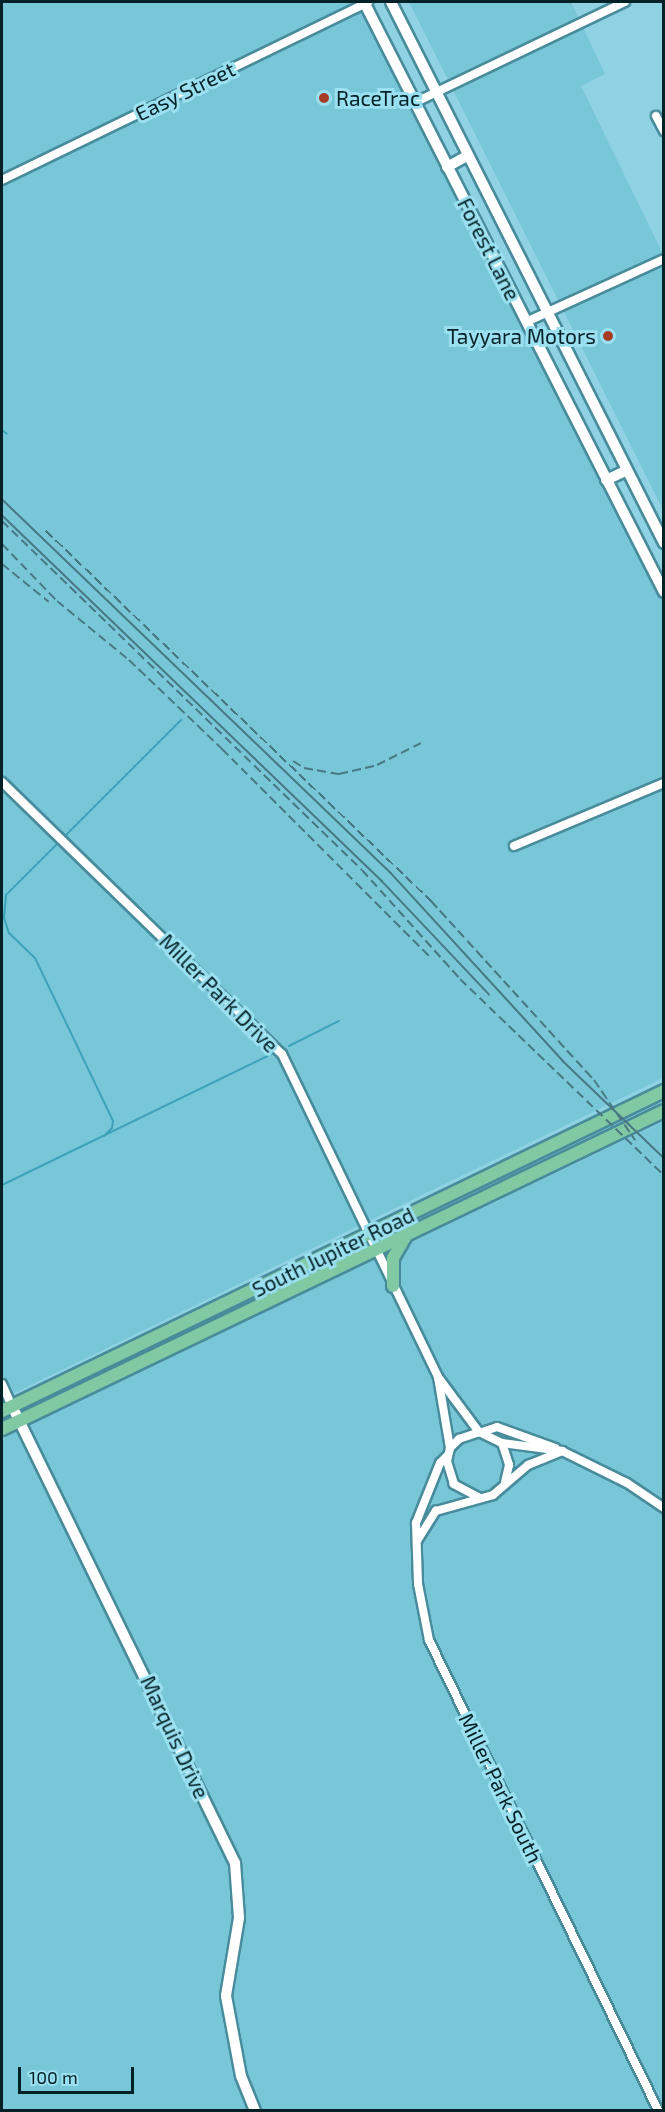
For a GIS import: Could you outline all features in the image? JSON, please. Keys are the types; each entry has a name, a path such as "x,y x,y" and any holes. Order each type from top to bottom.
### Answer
{"main road":[{"name":"Forest Lane","path":"365,2 663,592"},
{"name":"Forest Lane","path":"391,2 663,543"},
{"path":"447,168 467,156"},
{"path":"606,480 627,470"},
{"name":"South Jupiter Road","path":"7,1409 663,1091"},
{"name":"South Jupiter Road","path":"2,1430 663,1111"},
{"path":"511,1166 518,1181"},
{"path":"393,1286 393,1258 406,1236"},
{"path":"191,1320 198,1335"},
{"name":"Marquis Drive","path":"7,1409 20,1421 235,1863 239,1918 226,1996 241,2076 255,2110"}],"street":[{"name":"Easy Street","path":"2,180 365,2"},
{"path":"414,103 625,2"},
{"path":"656,116 663,131"},
{"path":"526,322 663,259"},
{"name":"Miller Park Drive","path":"2,782 278,1048 438,1377"},
{"path":"514,846 663,783"},
{"path":"438,1377 479,1432 502,1443 562,1451"},
{"path":"438,1377 449,1452 447,1468 454,1484 480,1497"},
{"name":"Marquis Drive","path":"2,1384 7,1409"},
{"path":"449,1452 465,1435 497,1427 562,1451 627,1483 663,1509"},
{"path":"502,1443 509,1465 503,1486"},
{"path":"416,1543 436,1511 493,1495 528,1465 562,1451"},
{"name":"Miller Park South","path":"449,1452 440,1463 416,1523 418,1584 429,1640 658,2110"}],"shaded area":[{"path":"2,2 365,2 663,597 663,1078 2,1399"},
{"path":"409,2 571,2 605,74 581,86 663,254 663,510"},
{"path":"663,1122 663,2110 2,2110 2,1437"}],"waterway":[{"path":"2,430 7,434"},
{"path":"66,835 181,720"},
{"path":"57,844 6,895 4,918 9,933 35,958 113,1121 112,1128 104,1136"},
{"path":"289,1046 339,1021"},
{"path":"2,1185 274,1053"}],"tram line":[{"path":"2,499 391,873 563,1061 664,1158"},
{"path":"2,515 382,881 489,994"}],"railway":[{"path":"2,521 362,870 460,979 664,1175"},
{"path":"46,531 431,901 594,1080 635,1140"},
{"path":"2,544 57,601 129,660 222,749 431,958"},
{"path":"2,564 49,602"},
{"path":"293,761 304,768 339,774 377,765 421,743"}],"place":[{"name":"RaceTrac","path":"324,98"},
{"name":"Tayyara Motors","path":"608,336"}]}
